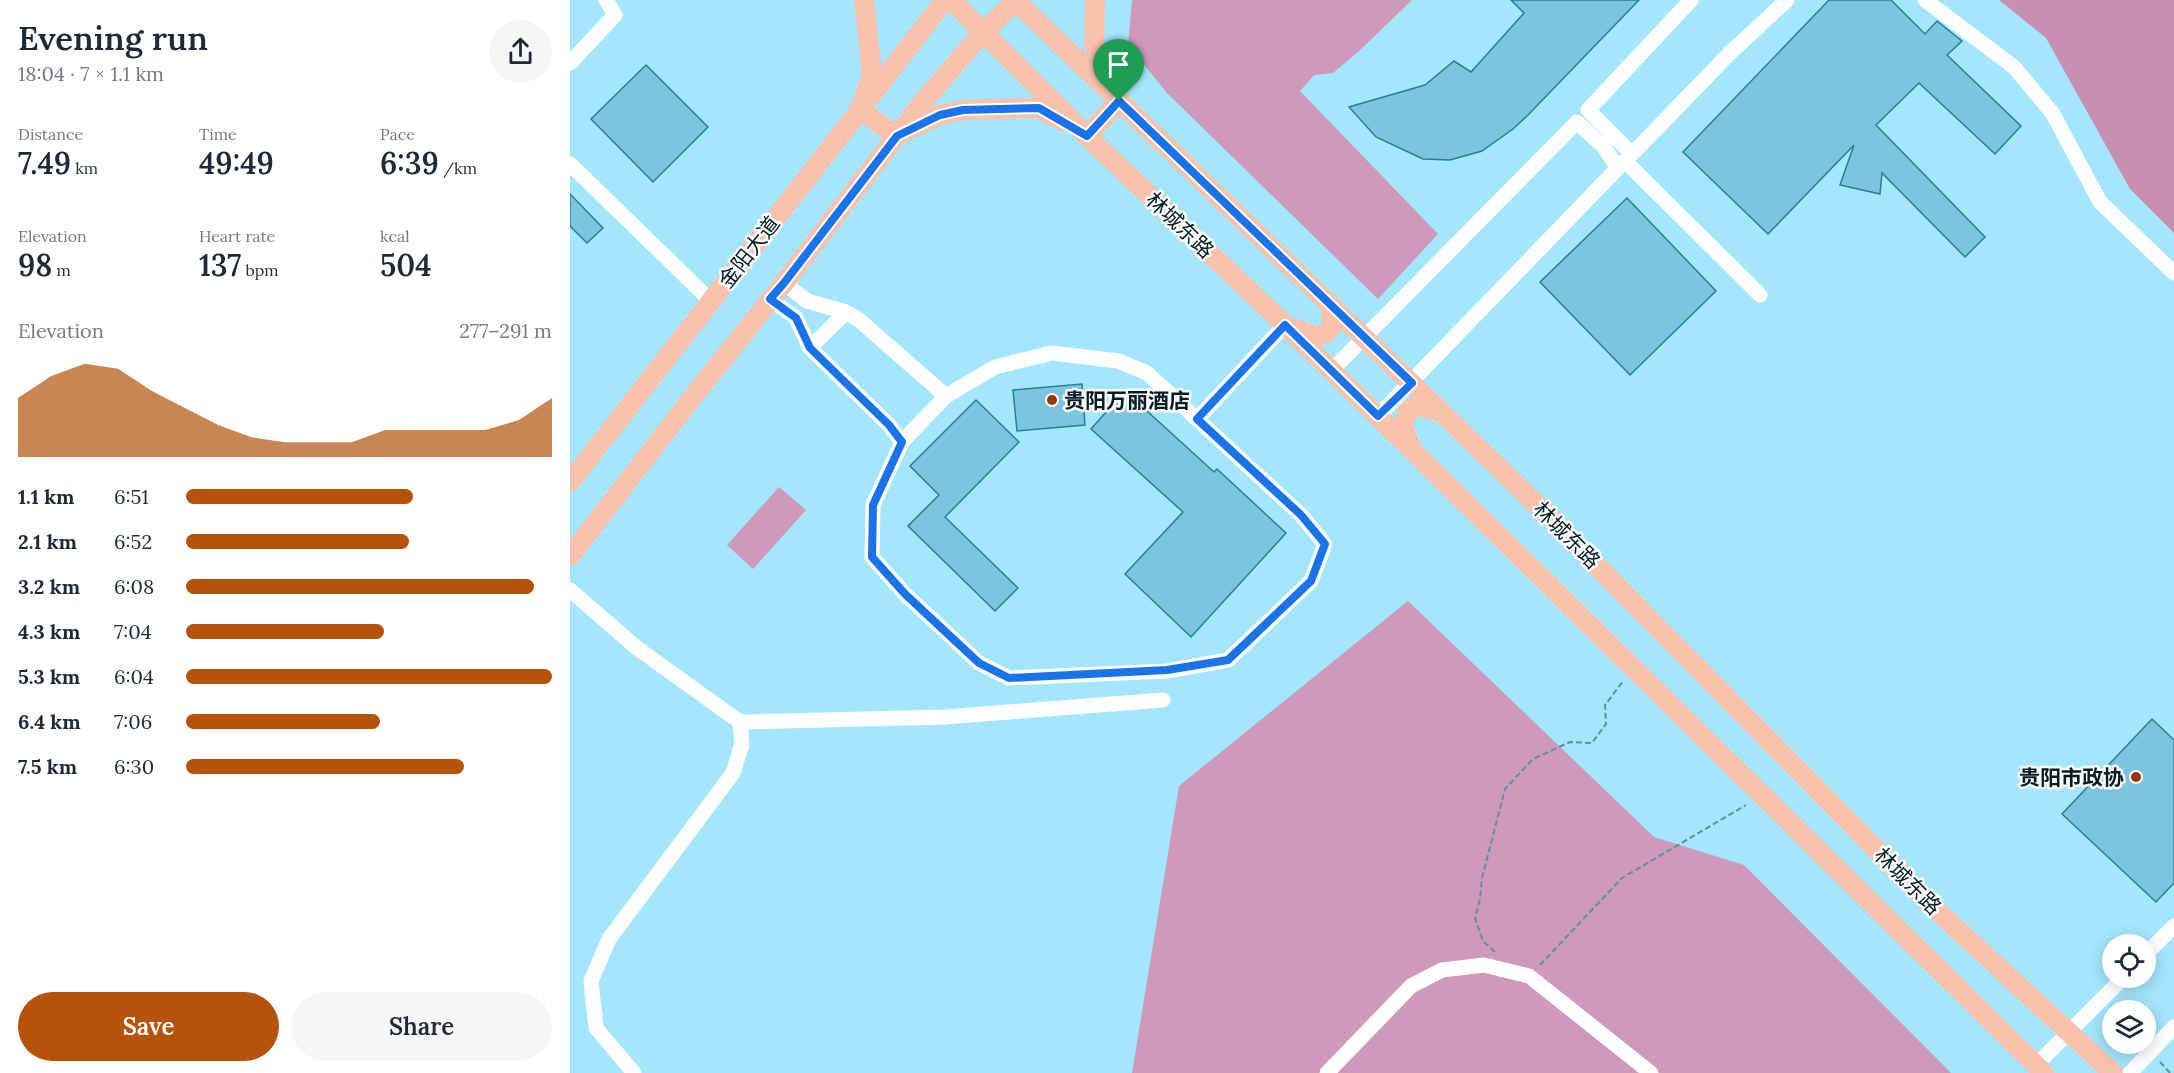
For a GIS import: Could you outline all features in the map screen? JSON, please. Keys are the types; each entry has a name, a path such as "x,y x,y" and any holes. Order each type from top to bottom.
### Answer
{"main road":[{"name":"金阳大道","path":"570,482 860,110 872,74 864,0"},
{"path":"897,136 860,110 945,0"},
{"name":"林城东路","path":"951,0 1087,136 1378,416 2040,1069"},
{"path":"570,556 922,103 983,32 1016,0"},
{"name":"林城东路","path":"1016,0 1529,497 1933,907 2114,1073"},
{"path":"897,136 940,115 952,112 1039,108 1087,136 1119,101 1094,47 1095,0"},
{"path":"1285,325 1311,336 1321,336 1333,324 1329,303"},
{"path":"1414,453 1402,425 1408,411 1416,405 1423,405 1444,414"}],"street":[{"path":"570,63 615,15 606,0"},
{"path":"1330,371 1577,122 1691,0"},
{"path":"1378,416 1730,53 1787,0"},
{"path":"1925,0 2014,67 2053,114 2100,202 2174,273"},
{"path":"1588,110 1625,161 1760,295"},
{"path":"1577,122 1604,147 1625,161"},
{"path":"570,164 711,301"},
{"path":"784,283 807,302 846,312 859,320 946,396"},
{"path":"770,299 796,318 810,348 889,425 902,442"},
{"path":"810,348 846,312"},
{"path":"1197,419 1285,325"},
{"path":"1052,353 1118,361 1147,373 1197,419 1301,515 1325,544 1311,581 1228,660 1167,670 1009,678 979,663 905,594 872,557 873,505 902,442 946,396 995,367 1052,353"},
{"path":"570,590 637,648 740,722 945,717 1163,700"},
{"path":"634,1073 596,1029 591,981 609,939 733,773 742,744 740,722"},
{"path":"2156,944 2174,926"},
{"path":"1327,1073 1412,986 1442,970 1484,965 1524,974 1651,1073"},
{"path":"2040,1069 2069,1032 2112,988"},
{"path":"2130,1073 2174,1027"}],"path":[{"path":"1633,669 1605,705 1606,724 1592,743 1570,742 1533,759 1505,789 1482,878 1475,918 1483,941 1524,974 1622,878 1761,795"}],"shaded area":[{"path":"1132,0 1412,0 1333,73 1314,75 1300,91 1438,234 1378,299 1167,93 1128,45"},
{"path":"1999,0 2174,0 2174,233 2130,189 2046,38"},
{"path":"779,487 806,510 753,569 727,545"},
{"path":"1408,601 1654,837 1744,865 1951,1073 1132,1073 1179,786"}],"building":[{"path":"1511,0 1639,0 1528,115 1482,151 1450,160 1423,159 1376,137 1349,107 1425,85 1454,61 1471,72 1524,13"},
{"path":"1829,0 1891,0 1925,34 1937,21 1962,41 1947,55 2021,126 1995,154 1919,83 1876,125 1985,237 1965,257 1882,173 1880,194 1840,185 1854,145 1768,234 1683,152"},
{"path":"646,65 708,127 653,182 591,119"},
{"path":"570,194 603,228 587,243 570,226"},
{"path":"1627,198 1716,291 1630,375 1540,282"},
{"path":"1082,384 1085,425 1017,431 1013,390"},
{"path":"1125,391 1214,472 1217,469 1286,533 1191,637 1125,574 1183,512 1091,429"},
{"path":"976,400 1019,442 945,517 1018,588 995,611 908,526 939,495 910,466"},
{"name":"贵阳市政协","path":"2152,719 2174,740 2174,883 2156,902 2062,814"}],"place":[{"name":"贵阳万丽酒店","path":"1052,400"},
{"name":"贵阳市政协","path":"2136,777"}],"route":[{"path":"1119,101 1412,383 1378,416 1285,325 1197,419 1301,515 1325,544 1311,581 1228,660 1167,670 1009,678 979,663 905,594 872,557 873,505 902,442 889,425 810,348 796,318 770,299 897,136 940,115 963,110 1039,108 1087,136 1119,101"}]}
